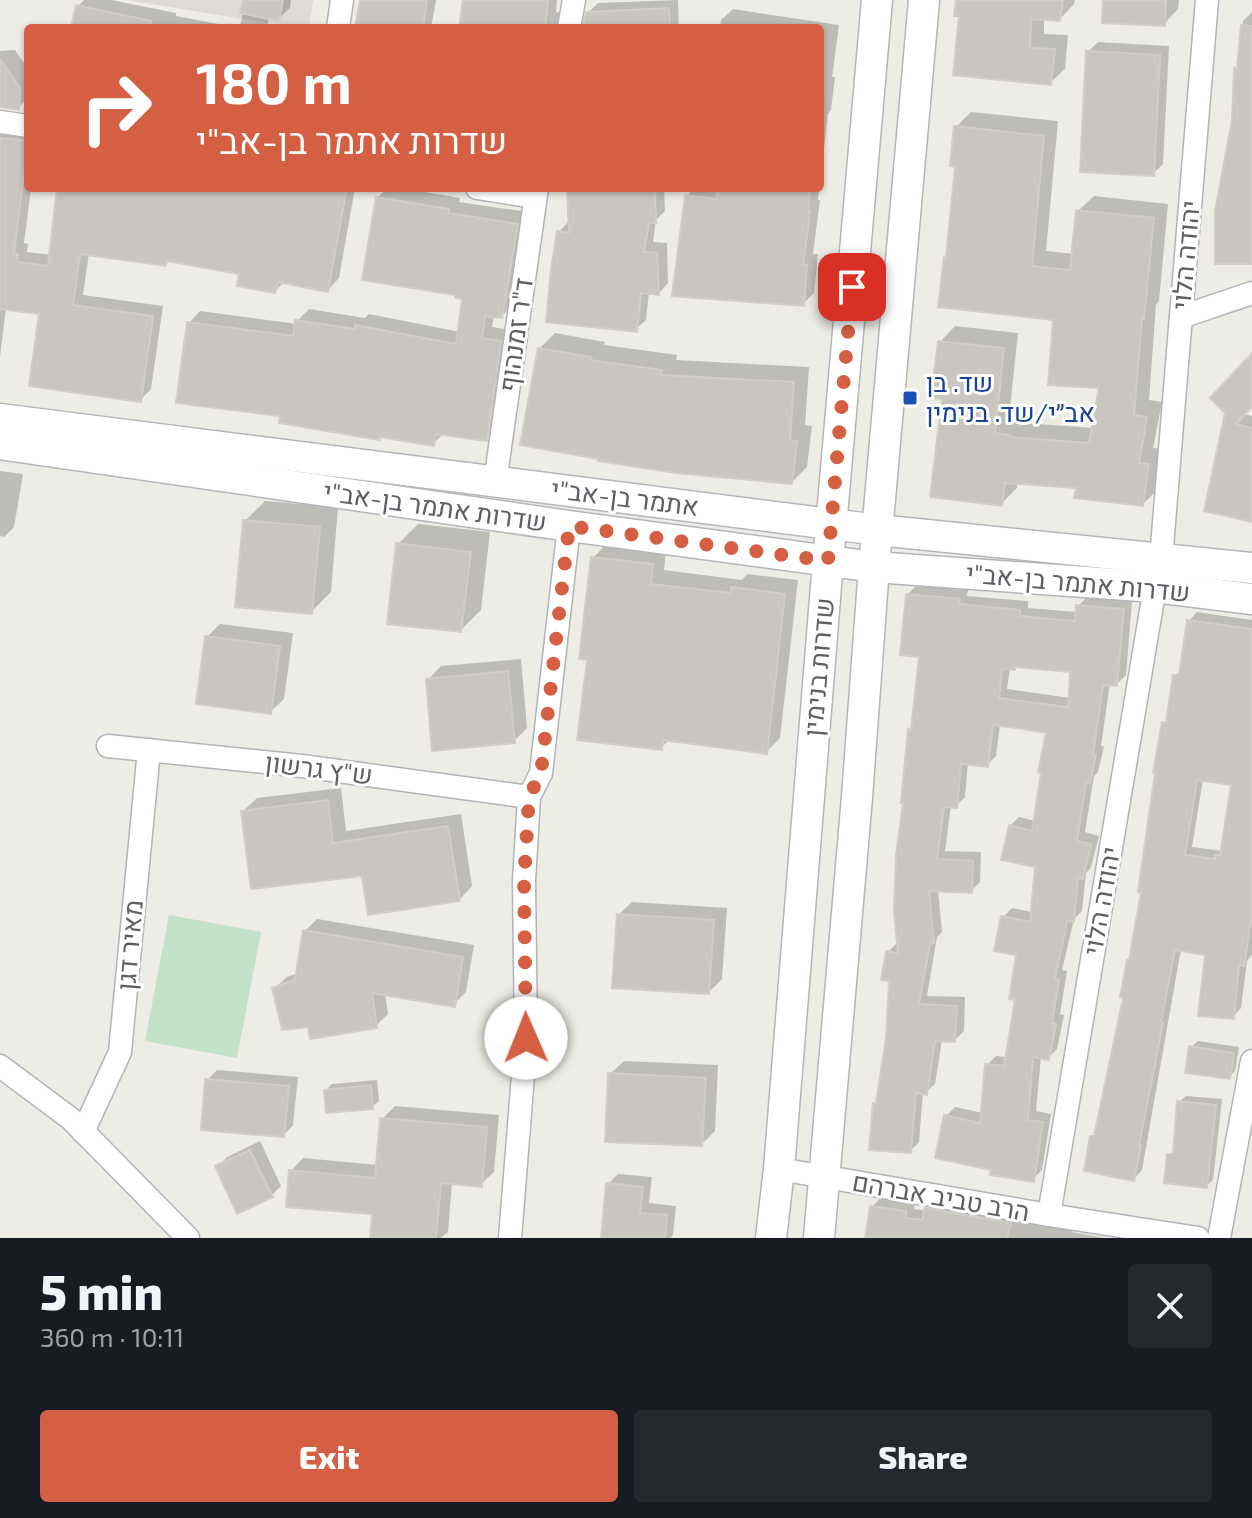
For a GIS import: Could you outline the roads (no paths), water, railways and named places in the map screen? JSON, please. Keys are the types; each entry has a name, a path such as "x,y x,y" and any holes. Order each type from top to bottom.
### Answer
{"main road":[{"name":"שדרות בנימין","path":"771,1238 877,0"},
{"name":"שדרות בנימין","path":"819,1238 924,0"},
{"name":"אתמר בן-אב\"י","path":"0,419 878,530 1158,573 1252,568"},
{"name":"שדרות אתמר בן-אב\"י","path":"0,444 874,567 1158,573 1252,599"}],"street":[{"path":"339,24 342,0"},
{"path":"570,24 574,0"},
{"name":"יהודה הלוי","path":"1049,1215 1158,573 1207,0"},
{"path":"0,122 24,125"},
{"name":"ד\"ר זמנהוף","path":"495,482 536,192"},
{"path":"1181,317 1252,293"},
{"path":"510,1238 526,1038 524,881 529,797 541,773 569,526"},
{"name":"ש\"ץ גרשון","path":"108,746 302,766 529,797"},
{"name":"מאיר דגן","path":"83,1132 120,1052 149,750"},
{"path":"1219,1238 1252,1061"},
{"path":"0,1066 71,1119 188,1238"},
{"name":"הרב טביב אברהם","path":"779,1169 1198,1238"}],"place":[{"name":"שד. בן אב״י/שד. בנימין","path":"910,398"}]}
